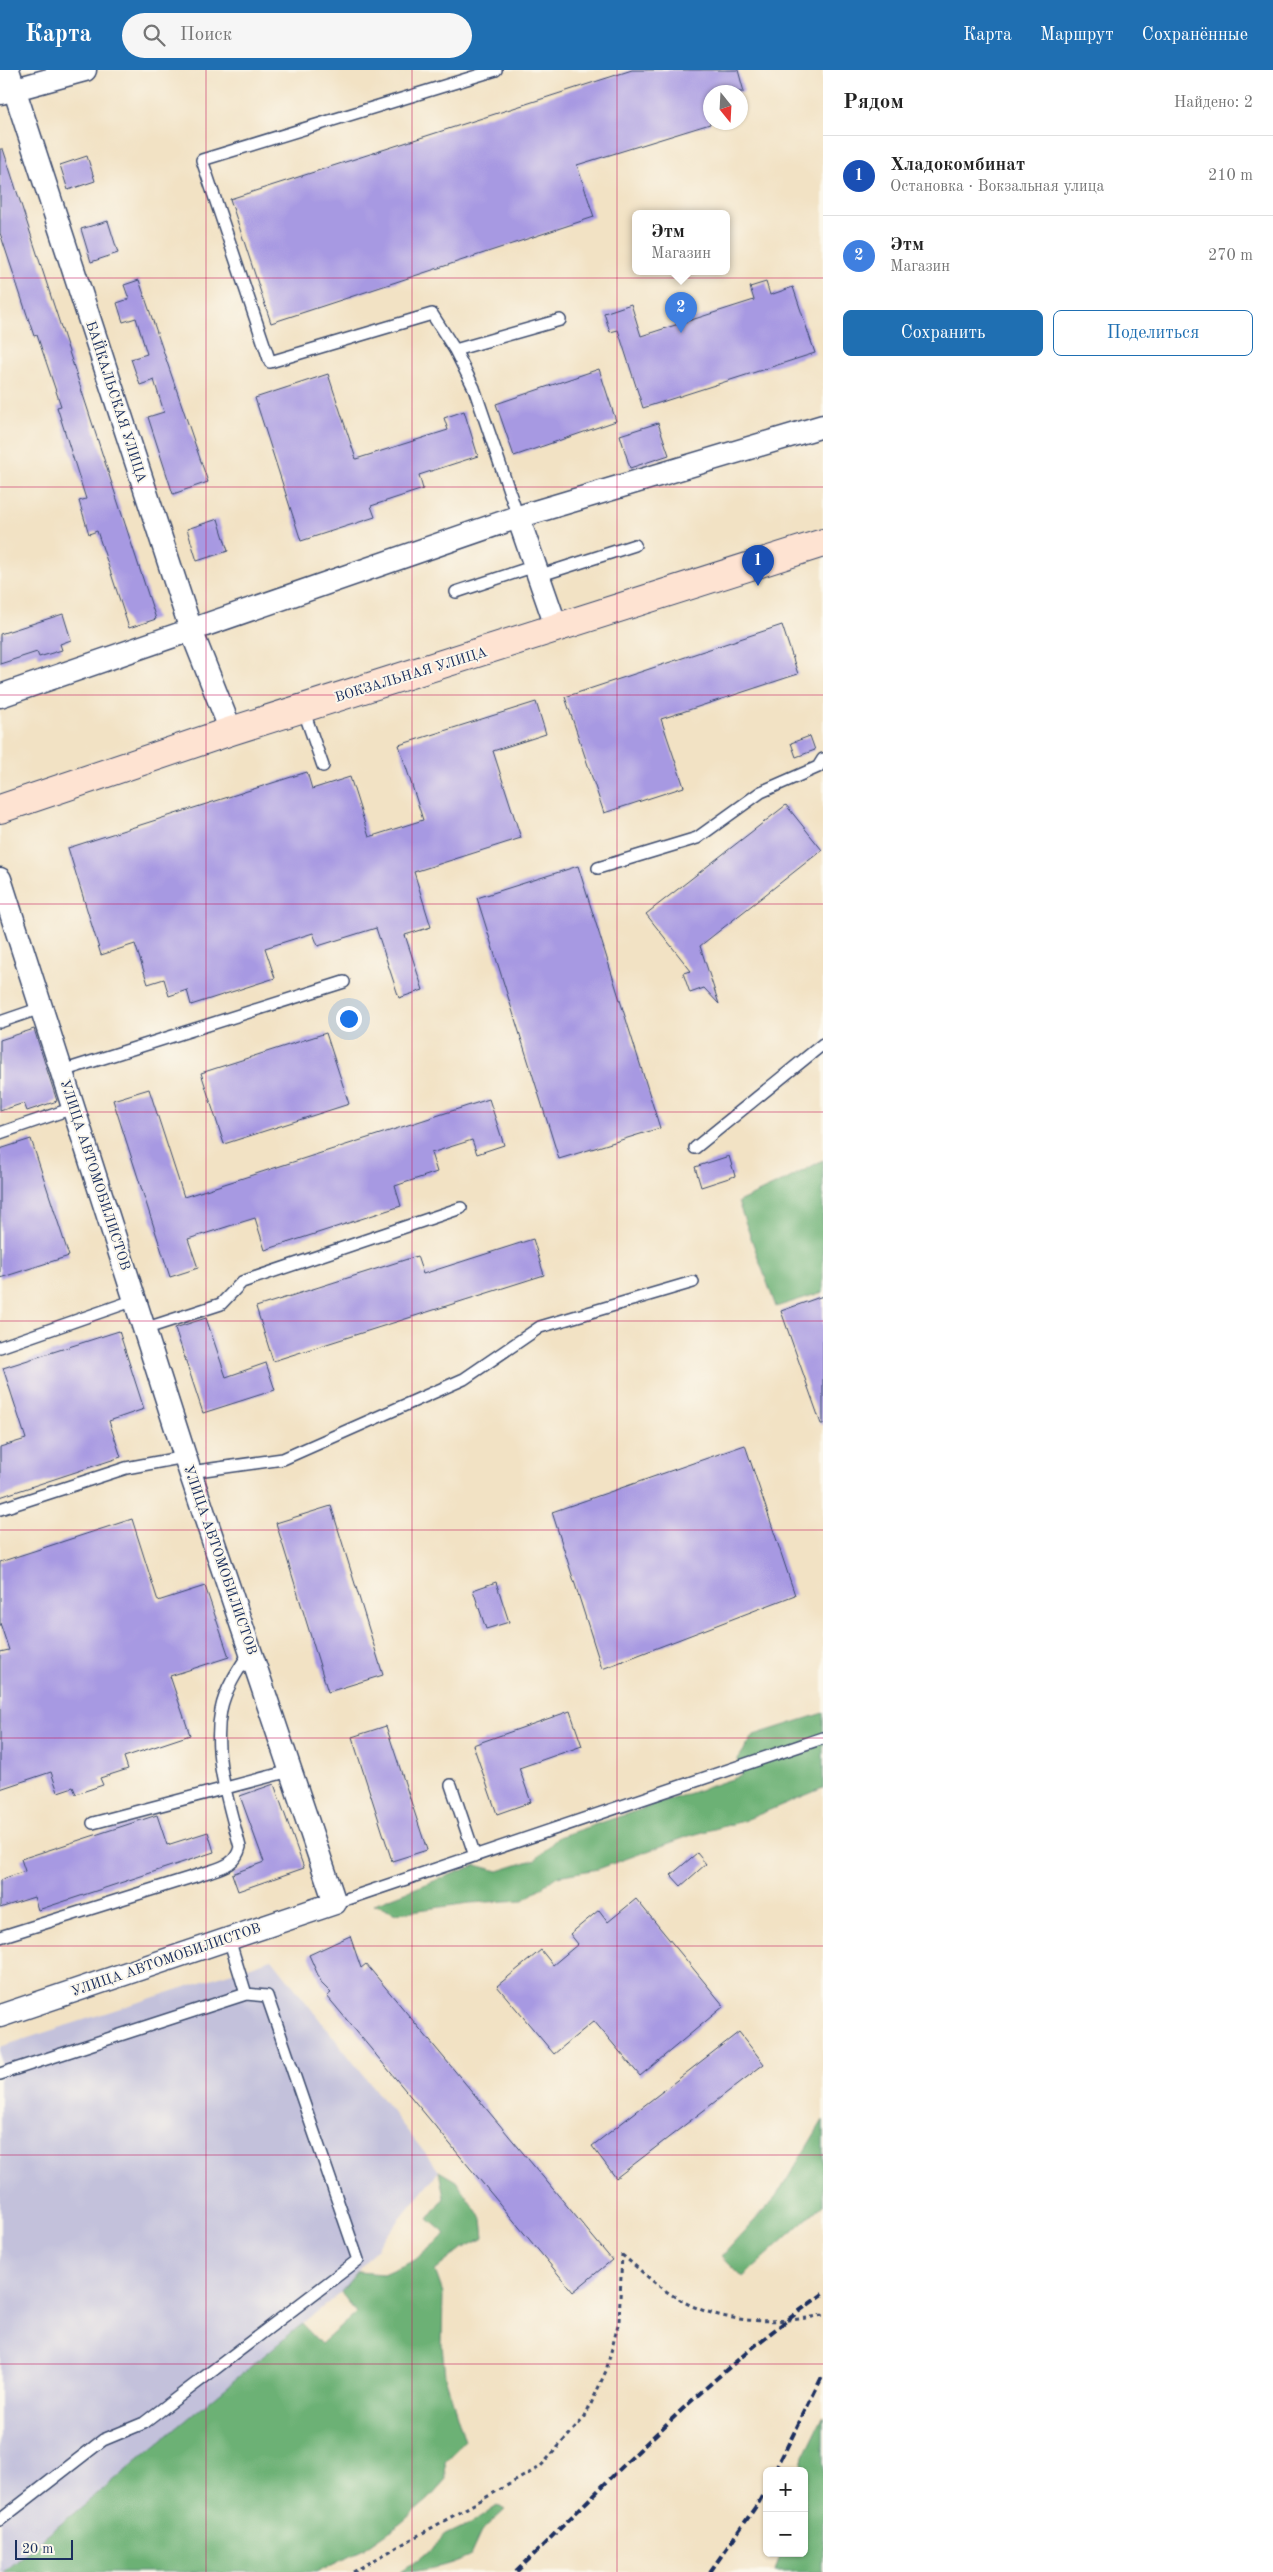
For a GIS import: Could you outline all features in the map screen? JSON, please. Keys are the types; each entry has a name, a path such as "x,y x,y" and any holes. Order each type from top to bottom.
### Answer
{"main road":[{"name":"ВОКЗАЛЬНАЯ УЛИЦА","path":"0,809 230,732 823,543"}],"street":[{"path":"7,84 85,70"},
{"name":"БАЙКАЛЬСКАЯ УЛИЦА","path":"7,84 191,630 230,732"},
{"path":"0,696 518,517 823,426"},
{"path":"518,517 557,629"},
{"name":"УЛИЦА АВТОМОБИЛИСТОВ","path":"0,879 187,1464 335,1903 0,2016"}],"lane":[{"path":"496,70 202,160 270,362 432,314 455,350 474,388 518,517"},
{"path":"455,350 560,320"},
{"path":"456,592 635,545"},
{"path":"303,709 323,766"},
{"path":"598,868 697,838 762,792 818,767 823,759"},
{"path":"62,1072 344,982"},
{"path":"0,1022 41,1008"},
{"path":"695,1148 823,1044"},
{"path":"0,1133 73,1108"},
{"path":"144,1329 220,1304 242,1282 461,1208"},
{"path":"0,1509 126,1468 282,1459 464,1379 540,1328 693,1282"},
{"path":"0,1348 135,1300"},
{"path":"0,1937 230,1864 238,1855 240,1847 220,1756 221,1710 234,1676 250,1652"},
{"path":"335,1903 823,1738"},
{"path":"93,1823 290,1771"},
{"path":"451,1785 475,1856"},
{"path":"229,1939 246,1994"},
{"path":"0,2074 246,1994 267,1996 358,2260 144,2423 104,2440 0,2520"}],"path":[{"path":"353,2572 540,2467 585,2417 606,2371 619,2321 622,2254 676,2298 729,2319 778,2321 823,2315"}],"shaded area":[{"path":"272,1959 439,2171 341,2292 3,2572 0,2572 0,2047"}],"green space":[{"path":"823,1160 823,1292 776,1307 738,1202 788,1179"},
{"path":"823,1713 823,1788 743,1821 689,1836 598,1869 557,1876 524,1900 470,1903 397,1913 374,1904 476,1865 498,1871 536,1859 558,1837 741,1776 738,1759 754,1735"},
{"path":"823,2120 823,2204 743,2277 722,2256 777,2196"},
{"path":"439,2171 456,2181 482,2219 484,2238 463,2248 435,2270 443,2293 442,2344 445,2376 465,2441 445,2462 446,2480 429,2499 400,2524 364,2549 316,2572 3,2572 302,2324 321,2344 356,2313 341,2292 358,2272 384,2274 415,2260 446,2234 428,2219 444,2198"},
{"path":"823,2417 823,2572 775,2572 780,2557 808,2557 808,2467 802,2467 804,2456"},
{"path":"497,2505 505,2510 481,2532 470,2556 435,2568 400,2572 446,2535 471,2523"}],"building":[{"path":"632,70 738,70 742,85 703,85 703,126 577,165 594,217 271,323 230,199"},
{"path":"0,149 3,149 156,619 129,628 97,531 89,534 79,501 86,499 57,407 61,406 37,335 34,336 0,233"},
{"path":"87,156 95,181 68,190 60,165"},
{"path":"108,221 118,253 91,262 81,229"},
{"path":"139,280 208,482 173,494 148,417 164,412 154,380 140,385 131,359 147,354 136,318 123,322 117,303 129,299 124,285"},
{"path":"766,282 770,295 793,287 815,353 643,408 618,330 610,332 604,313 631,304 641,336 754,300 750,287"},
{"path":"599,369 616,421 514,456 496,404"},
{"path":"328,374 356,459 448,430 444,418 464,411 478,456 419,475 423,489 371,506 375,517 301,541 255,398"},
{"path":"658,423 669,455 630,468 620,435"},
{"path":"218,519 228,551 197,561 187,529"},
{"path":"63,614 71,640 60,644 62,650 39,657 37,652 0,664 0,634"},
{"path":"782,625 798,674 661,719 684,787 604,813 565,697"},
{"path":"536,702 546,734 493,751 521,838 414,872 431,927 405,935 423,990 399,998 376,928 318,946 313,933 265,948 275,978 191,1005 187,990 169,996 164,979 148,984 135,944 101,955 68,848 307,772 312,789 350,777 369,837 423,820 399,745"},
{"path":"810,736 815,750 796,757 791,743"},
{"path":"786,805 822,850 700,946 719,1004 704,988 690,993 683,973 691,971 646,914"},
{"path":"578,866 660,1128 559,1159 477,898"},
{"path":"34,1029 57,1101 27,1111 24,1103 0,1111 0,1040"},
{"path":"326,1033 349,1104 224,1144 201,1073"},
{"path":"149,1089 184,1197 489,1099 504,1145 477,1154 472,1140 431,1153 437,1172 395,1186 401,1206 265,1250 255,1218 188,1239 198,1268 170,1277 113,1100"},
{"path":"31,1139 69,1256 0,1278 0,1149"},
{"path":"729,1156 735,1176 701,1187 695,1167"},
{"path":"533,1239 544,1275 273,1361 256,1307 417,1256 423,1274"},
{"path":"823,1296 823,1424 821,1424 781,1311"},
{"path":"206,1318 226,1377 266,1363 275,1390 203,1413 175,1328"},
{"path":"119,1331 144,1409 109,1421 121,1457 0,1497 0,1447 26,1439 3,1368"},
{"path":"745,1445 795,1595 602,1669 552,1512"},
{"path":"331,1506 383,1675 328,1692 276,1523"},
{"path":"132,1519 158,1601 205,1586 229,1657 170,1676 190,1735 124,1757 128,1769 100,1778 103,1785 76,1794 73,1787 58,1792 51,1772 0,1789 0,1652 9,1650 0,1623 0,1562"},
{"path":"496,1582 509,1622 486,1629 473,1590"},
{"path":"570,1711 582,1746 519,1768 531,1802 497,1814 473,1745"},
{"path":"386,1726 427,1850 392,1861 352,1737"},
{"path":"274,1784 304,1868 238,1891 232,1874 264,1862 240,1796"},
{"path":"157,1815 167,1845 208,1832 214,1852 38,1910 34,1897 0,1908 0,1880 25,1871 21,1859"},
{"path":"697,1853 706,1864 681,1886 671,1875"},
{"path":"636,1899 724,2006 640,2076 594,2021 554,2054 497,1986 541,1950 553,1965 578,1944 570,1934 599,1910 608,1922"},
{"path":"350,1936 361,1968 366,1964 612,2260 573,2292 327,1996 331,1993 322,1984 309,1955"},
{"path":"739,2032 764,2064 616,2178 592,2146"}],"railway":[{"path":"516,2572 702,2391 741,2357 823,2294"},
{"path":"777,2467 823,2375"},
{"path":"710,2572 763,2494"}],"place":[{"name":"Этм","path":"681,333"},
{"name":"Хладокомбинат","path":"758,586"}]}
